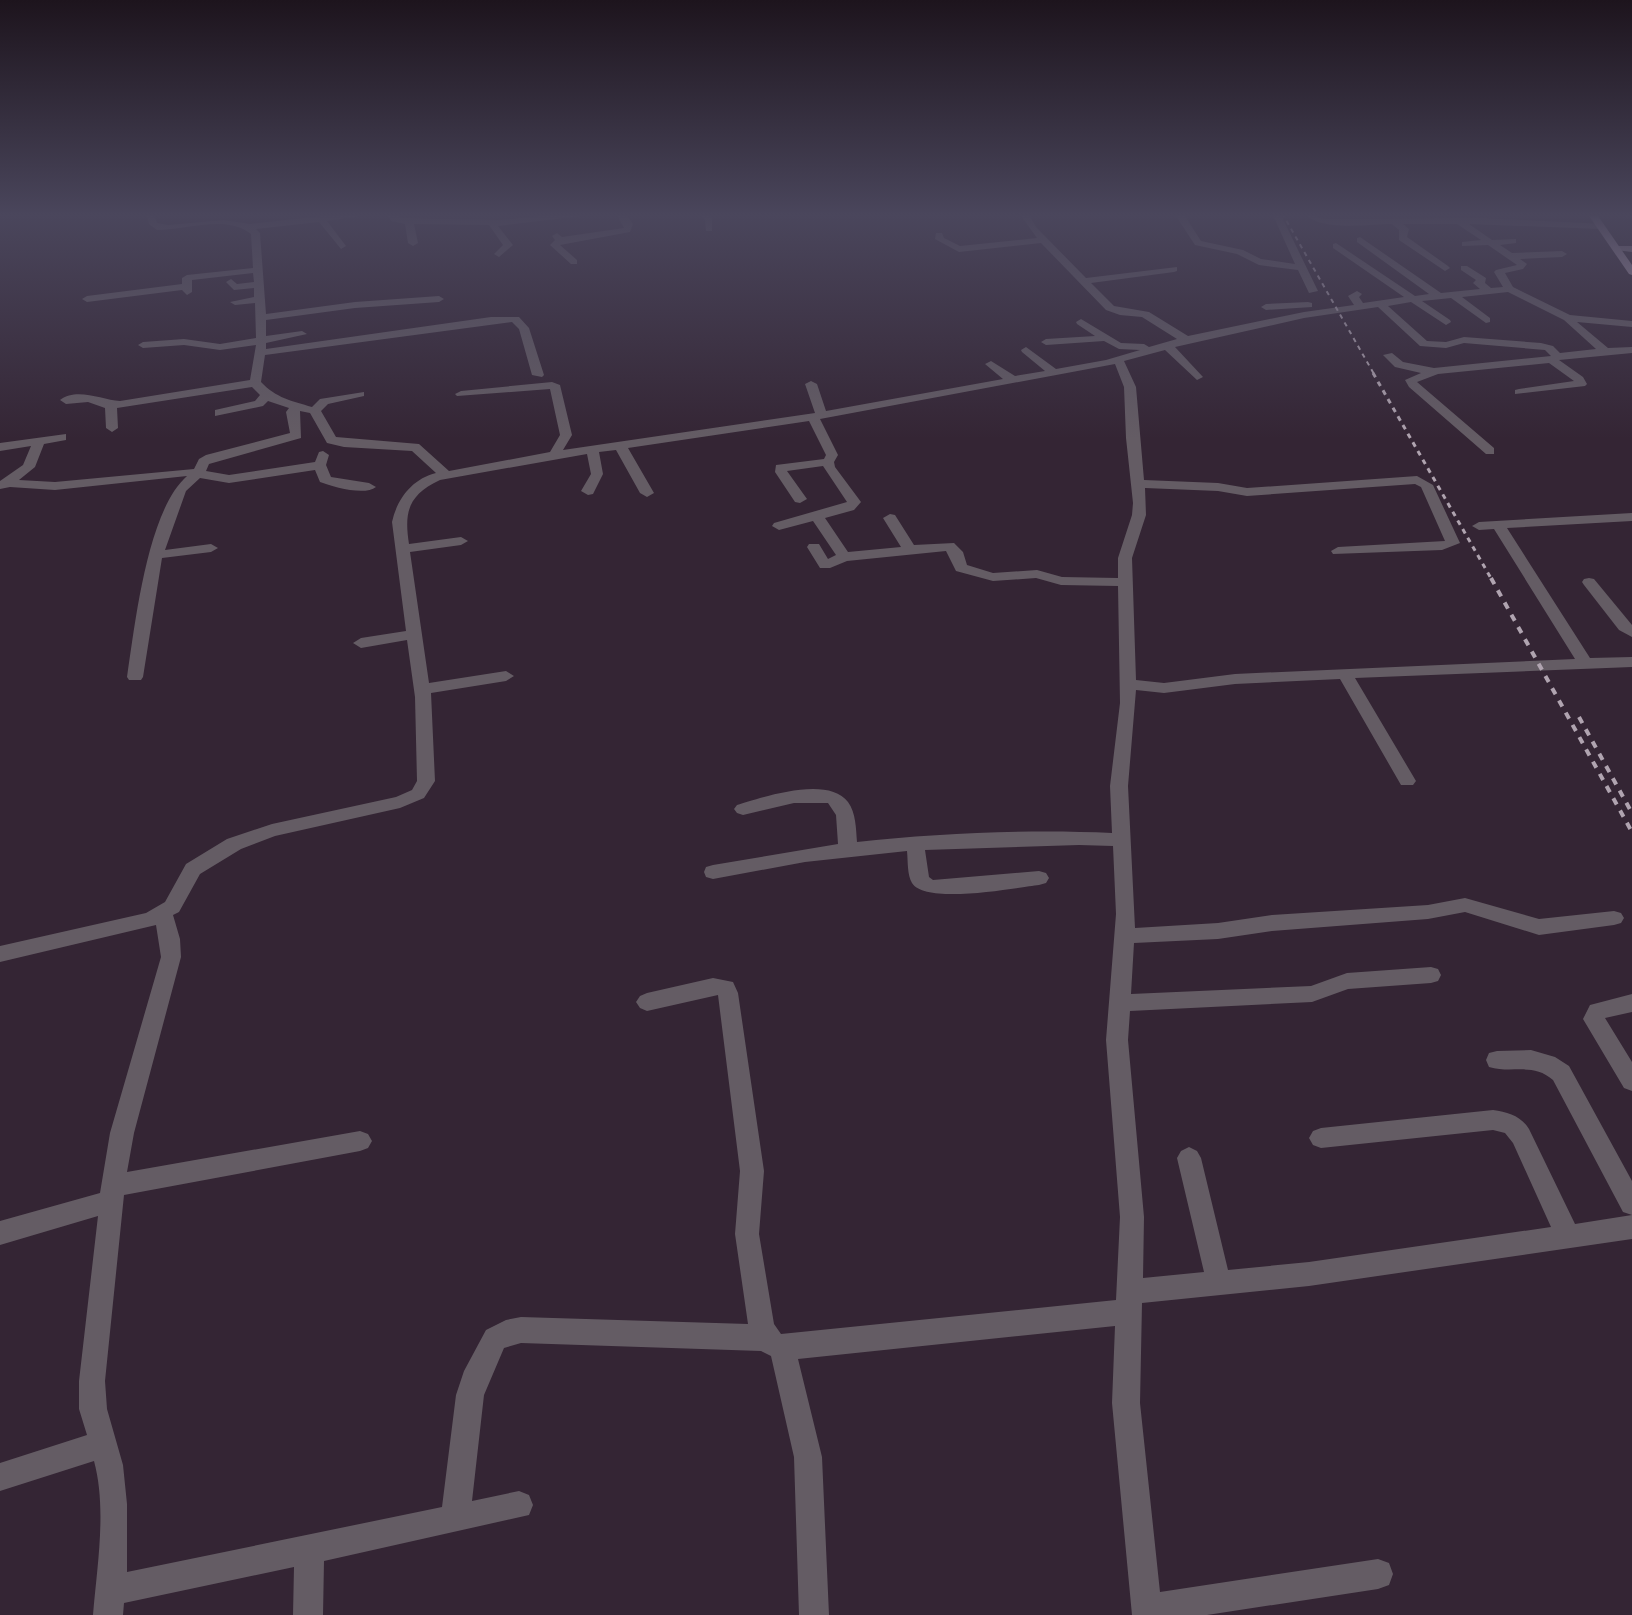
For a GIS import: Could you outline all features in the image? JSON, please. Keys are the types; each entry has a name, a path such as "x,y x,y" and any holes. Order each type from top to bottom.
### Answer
{"street":[{"path":"87,299 186,288"},
{"path":"259,288 261,318 255,383 266,395 315,411 331,440 344,443 415,447 445,474"},
{"path":"1091,288 1114,311 1145,314 1186,340"},
{"path":"1398,288 1446,322"},
{"path":"1434,288 1486,320"},
{"path":"1485,288 1489,291"},
{"path":"0,954 117,927 163,913 178,900 186,878 193,869 234,844 272,830 400,802 418,794 426,781 422,689 399,522 406,501 418,486 445,474 592,449 818,416 1054,373 1118,360 1167,345 1306,310 1361,308 1413,299 1508,289 1519,292 1568,318 1632,324"},
{"path":"1357,294 1353,296 1361,308"},
{"path":"261,318 355,305 439,298"},
{"path":"235,302 260,299"},
{"path":"1381,305 1424,344 1440,345 1464,340 1549,348 1555,358 1581,384 1519,392"},
{"path":"1266,307 1293,306 1306,310"},
{"path":"1568,318 1575,327 1605,351"},
{"path":"217,356 259,348 491,320 515,320 524,328 538,375"},
{"path":"1080,322 1119,346 1153,349"},
{"path":"143,345 184,342 213,347 259,348 302,334"},
{"path":"1046,342 1106,338"},
{"path":"1167,345 1197,377"},
{"path":"1026,350 1054,373"},
{"path":"1490,452 1443,408 1413,386 1411,380 1414,377 1436,371 1531,363 1605,351 1632,350"},
{"path":"1388,355 1399,365 1436,371"},
{"path":"1118,360 1127,375 1130,387 1132,438 1139,484 1139,515 1125,558 1127,721 1119,786 1123,840 1125,936 1119,1003 1118,1060 1132,1217 1126,1403 1147,1612 1378,1574"},
{"path":"1531,363 1547,376"},
{"path":"991,364 1012,380"},
{"path":"66,399 90,398 111,405 255,383"},
{"path":"461,394 547,384 556,387 566,435 557,448 556,455"},
{"path":"811,384 818,416 832,455 828,462"},
{"path":"315,411 324,401 360,394"},
{"path":"219,413 259,404 266,395"},
{"path":"111,405 112,428"},
{"path":"135,677 156,555 176,495 199,472 203,462 210,458 297,435 292,412 298,406"},
{"path":"0,447 62,437"},
{"path":"3,485 29,467 39,440"},
{"path":"331,440 320,465 325,479 369,487"},
{"path":"621,445 647,493"},
{"path":"588,491 597,474 592,449"},
{"path":"800,499 781,472 781,468 828,462"},
{"path":"779,526 849,507 854,502 828,462"},
{"path":"3,485 55,486 199,472 214,478 229,479 320,465"},
{"path":"1139,484 1218,487 1247,492 1417,480 1426,485 1453,543 1450,546 1338,551"},
{"path":"817,516 844,557"},
{"path":"1479,526 1632,517"},
{"path":"890,518 910,550"},
{"path":"1498,525 1585,663"},
{"path":"404,549 461,541"},
{"path":"814,547 825,566 844,557 949,546 956,552 961,568 981,576 1037,574 1061,581 1125,582"},
{"path":"156,555 211,549"},
{"path":"1589,582 1624,627 1632,632"},
{"path":"362,643 399,635 415,636"},
{"path":"1127,684 1164,688 1235,679 1632,662"},
{"path":"1345,674 1407,781"},
{"path":"422,689 506,676"},
{"path":"742,809 791,796 826,797 836,800 843,808 848,851"},
{"path":"713,872 796,856 915,844 1079,838 1123,840"},
{"path":"915,844 920,880 927,886 937,888 1039,878"},
{"path":"1125,936 1218,931 1272,923 1428,912 1465,905 1481,907 1523,924 1539,927 1614,918"},
{"path":"163,913 170,939 171,957 122,1133 92,1381 93,1409 109,1465 113,1504 109,1603 309,1549 519,1505"},
{"path":"1119,1003 1312,994 1354,980 1431,975"},
{"path":"647,1002 713,986 726,988 729,993 752,1171 747,1234 761,1324 774,1343 803,1427 808,1457 814,1615"},
{"path":"1632,1003 1597,1011 1594,1019 1632,1081"},
{"path":"1497,1060 1544,1060 1561,1073 1632,1204"},
{"path":"1321,1138 1494,1120 1506,1122 1515,1126 1521,1136 1568,1236"},
{"path":"0,1233 113,1193 360,1141"},
{"path":"1189,1158 1219,1283"},
{"path":"455,1518 470,1395 495,1340 506,1333 521,1330 774,1343 1130,1302 1219,1283 1308,1274 1632,1227"},
{"path":"0,1477 102,1444"},
{"path":"308,1615 309,1549"}],"railway":[{"path":"1325,288 1374,374"},
{"path":"1373,373 1492,580"},
{"path":"1491,578 1632,832"},
{"path":"1579,717 1632,813"}]}
